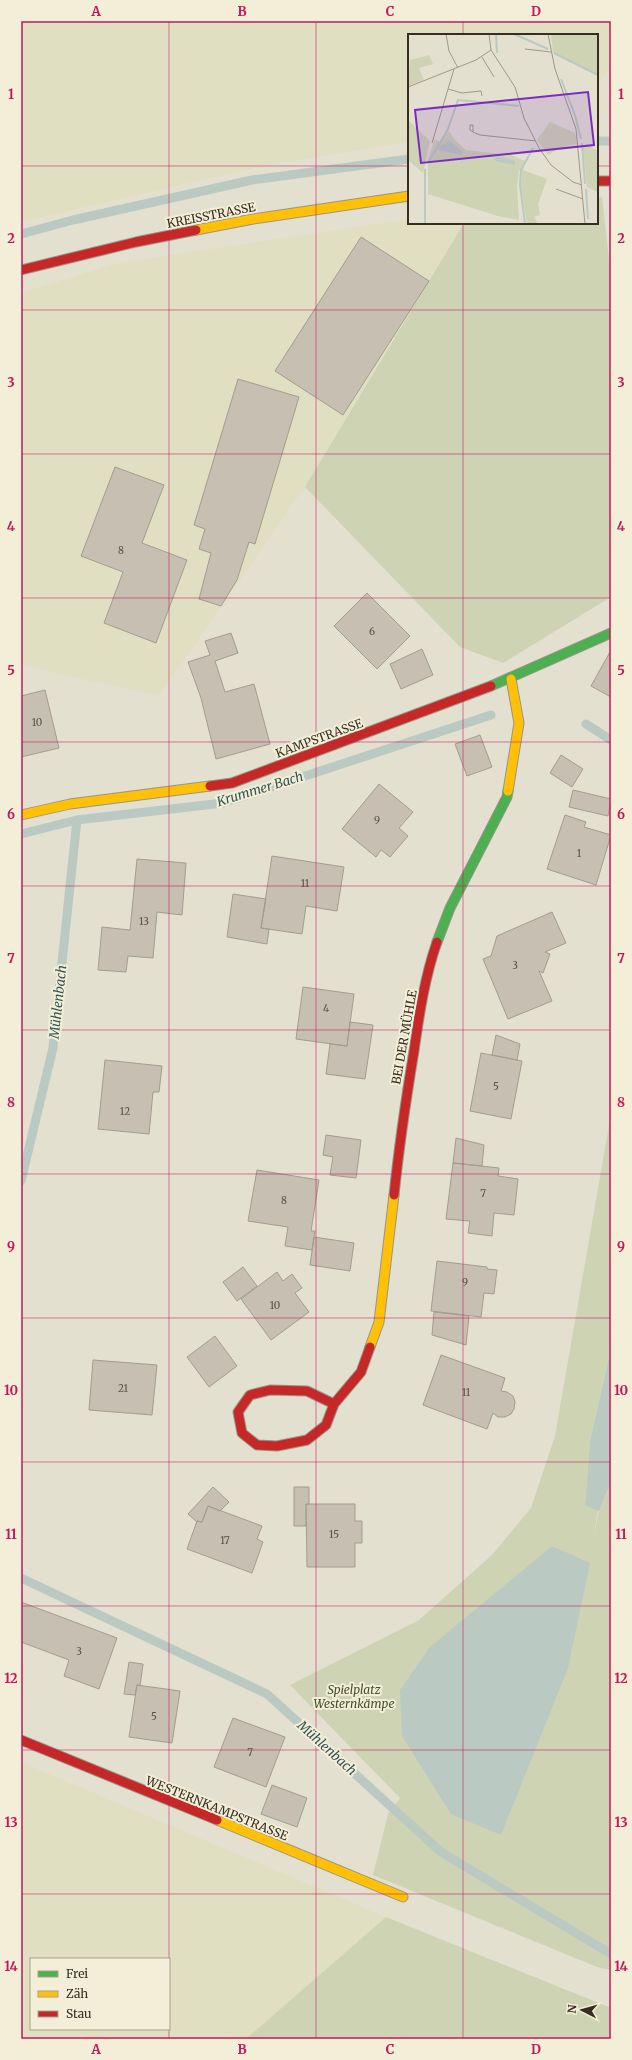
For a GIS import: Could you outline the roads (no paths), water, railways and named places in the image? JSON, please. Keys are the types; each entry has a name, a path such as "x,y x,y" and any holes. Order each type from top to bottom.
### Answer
{"street":[{"path":"598,181 611,180"},
{"name":"KREISSTRASSE","path":"21,270 136,242 253,219 408,196"},
{"name":"KAMPSTRASSE","path":"21,815 70,804 232,783 510,679 611,633"},
{"name":"BEI DER MÜHLE","path":"334,1404 307,1391 270,1390 250,1395 238,1412 242,1433 257,1445 277,1446 307,1440 326,1425 334,1404 361,1372 379,1322 402,1125 418,1023 431,960 450,908 507,797 519,723 510,679"},
{"name":"WESTERNKAMPSTRASSE","path":"21,1740 403,1898"}],"waterway":[{"path":"598,141 611,141"},
{"path":"21,234 73,220 252,180 408,159"},
{"name":"Krummer Bach","path":"21,834 77,820 223,803 491,715"},
{"name":"Krummer Bach","path":"586,724 611,740"},
{"name":"Mühlenbach","path":"21,1181 53,1048 77,820"},
{"name":"Mühlenbach","path":"21,1578 267,1694 441,1852 611,1954"}],"park label":[{"name":"Spielplatz Westernkämpe","path":"354,1696"}]}
